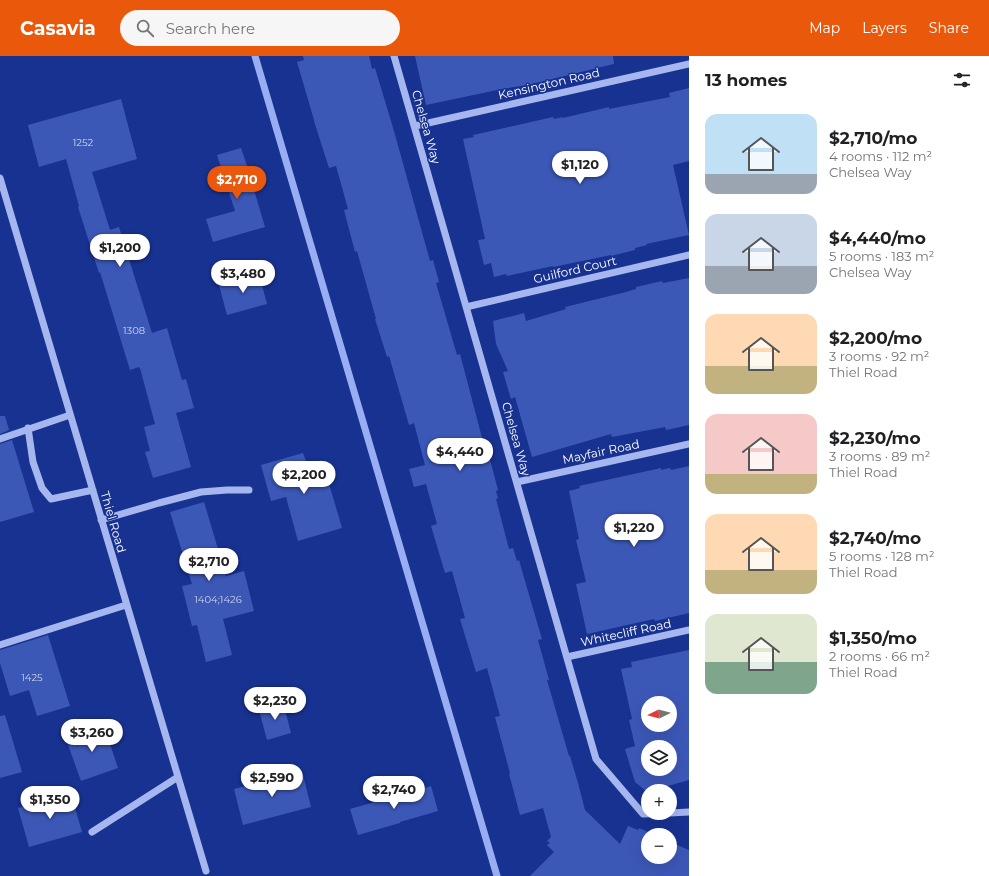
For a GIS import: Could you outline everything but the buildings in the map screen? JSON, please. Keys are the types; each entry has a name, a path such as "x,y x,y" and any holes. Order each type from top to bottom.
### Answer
{"street":[{"name":"Chelsea Way","path":"394,56 596,759 641,812"},
{"name":"Kensington Road","path":"415,126 689,64"},
{"name":"Thiel Road","path":"0,178 206,871"},
{"name":"Guilford Court","path":"466,307 689,255"},
{"path":"0,439 28,428 70,415"},
{"path":"28,428 33,462 42,488 51,499 93,490"},
{"name":"Mayfair Road","path":"517,482 689,444"},
{"path":"101,520 159,502 201,492 249,490"},
{"path":"0,645 126,605"},
{"name":"Whitecliff Road","path":"567,657 689,630"},
{"path":"92,832 178,777"},
{"path":"677,813 689,812"}],"waterway":[{"path":"255,56 497,876"}]}
